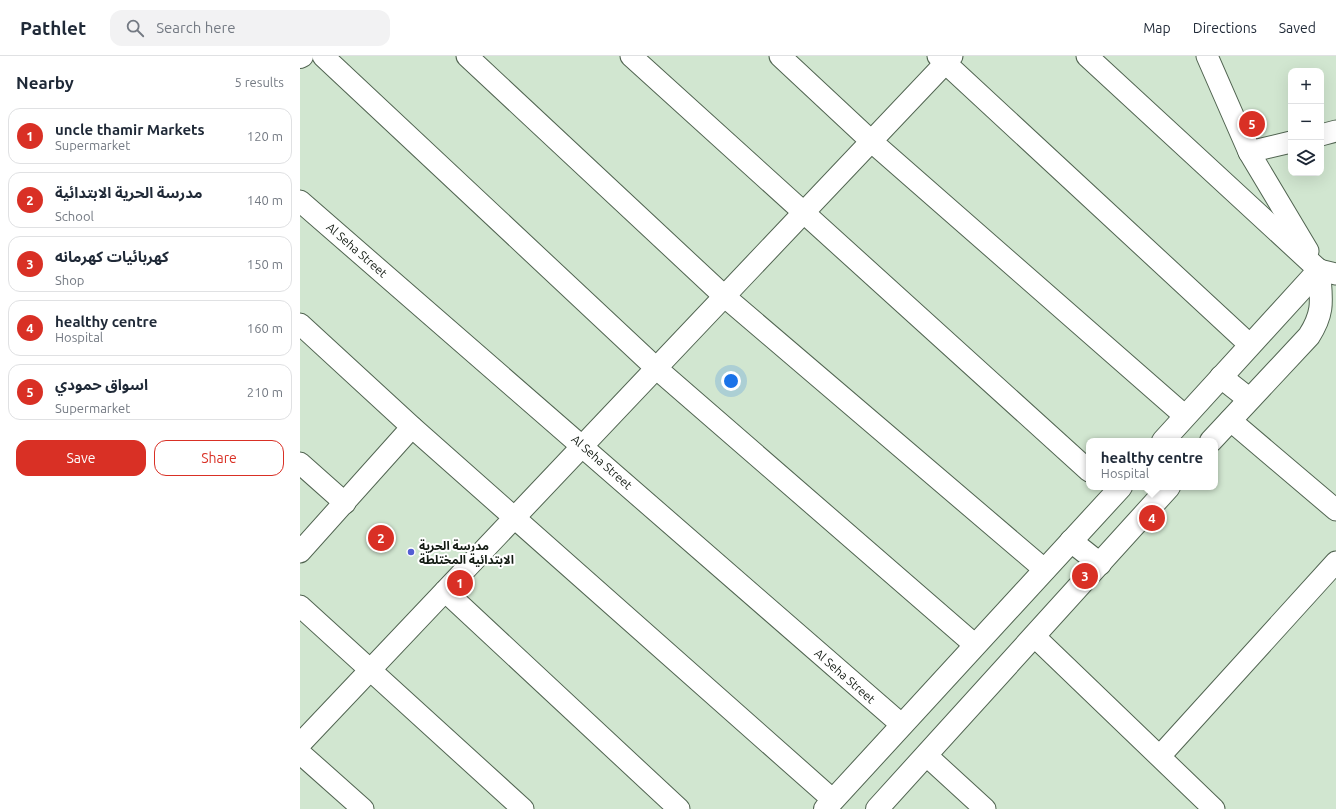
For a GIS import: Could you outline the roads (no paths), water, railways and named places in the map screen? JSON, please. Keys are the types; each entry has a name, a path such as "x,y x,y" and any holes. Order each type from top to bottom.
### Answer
{"street":[{"path":"323,56 656,368 975,646"},
{"path":"467,56 724,296 1045,570"},
{"path":"631,56 1086,468"},
{"path":"780,56 871,141 1185,416"},
{"path":"1087,56 1328,272"},
{"path":"1207,56 1249,152 1328,272 1318,322 1309,336 1214,438"},
{"path":"1224,56 1249,152"},
{"path":"300,744 871,141 945,58 1250,345"},
{"path":"1324,134 1336,131"},
{"path":"1249,152 1288,143"},
{"name":"Al Seha Street","path":"300,201 902,725"},
{"path":"1166,438 1250,345 1328,272"},
{"path":"300,324 412,427 515,517 829,805 1045,570 1113,490"},
{"path":"1221,377 1249,399"},
{"path":"1230,420 1336,510"},
{"path":"300,552 412,427"},
{"path":"300,463 345,503"},
{"path":"877,809 1167,490"},
{"path":"1071,541 1100,564"},
{"path":"1160,756 1336,562"},
{"path":"445,591 679,809"},
{"path":"300,606 371,669 523,809"},
{"path":"1034,636 1214,809"},
{"path":"300,753 363,809"},
{"path":"926,755 985,809"}],"place":[{"name":"اسواق حمودي","path":"1252,124"},
{"name":"healthy centre","path":"1152,518"},
{"name":"مدرسة الحرية الابتدائية","path":"381,538"},
{"name":"مدرسة الحرية الابتدائية المختلطة","path":"411,552"},
{"name":"كهربائيات كهرمانه","path":"1085,576"},
{"name":"uncle thamir Markets","path":"460,583"}]}
